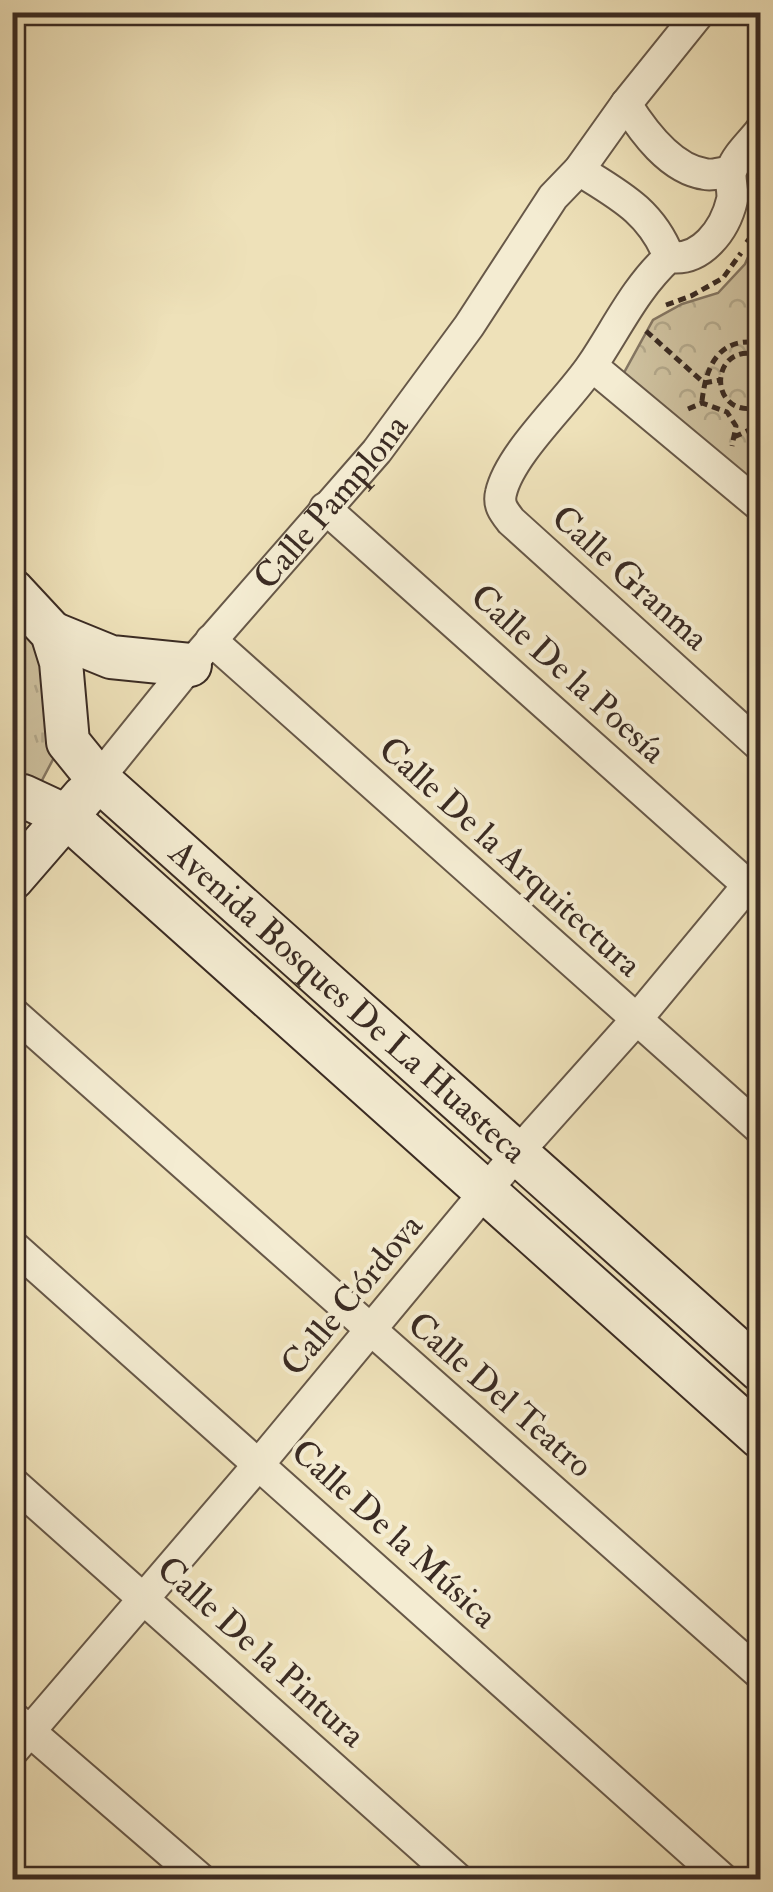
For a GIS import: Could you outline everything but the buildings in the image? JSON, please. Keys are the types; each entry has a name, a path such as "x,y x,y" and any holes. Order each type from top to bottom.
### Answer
{"street":[{"name":"Calle Pamplona","path":"12,879 377,451 424,391 553,196 579,170 700,12"},
{"path":"626,104 648,139 680,163 705,174 730,172"},
{"path":"760,132 730,172 732,236 688,258 668,257 650,274 592,366 760,506"},
{"path":"579,170 638,209 659,231 668,257"},
{"name":"Calle Granma","path":"592,366 514,465 500,501 511,521 760,746"},
{"name":"Calle De la Poesía","path":"325,508 754,891"},
{"path":"12,590 52,633 112,657 201,653"},
{"path":"18,796 53,773 68,742 61,662 52,633"},
{"name":"Calle De la Arquitectura","path":"201,653 760,1129"},
{"name":"Avenida Bosques De La Huasteca","path":"68,742 98,779 760,1370"},
{"name":"Avenida Bosques De La Huasteca","path":"18,796 66,816 760,1437"},
{"name":"Calle Córdova","path":"18,1733 145,1599 519,1152 754,891"},
{"name":"Calle Del Teatro","path":"12,1012 760,1674"},
{"name":"Calle De la Música","path":"12,1246 724,1880"},
{"name":"Calle De la Pintura","path":"12,1482 459,1880"},
{"path":"18,1733 202,1880"}],"path":[{"path":"658,311 723,278 732,236 747,222"},
{"path":"732,236 760,248"},
{"path":"760,279 760,306"},
{"path":"640,326 704,383"},
{"path":"702,403 704,383 719,354 744,341 760,343"},
{"path":"760,355 734,356 720,380 726,398 741,409 760,407"},
{"path":"704,383 720,380"},
{"path":"681,415 702,403 727,412 736,426 727,454"},
{"path":"751,410 754,430 760,436"},
{"path":"734,438 760,425"}],"green space":[{"path":"760,230 760,480 751,490 620,380 653,320 682,304 718,293 745,264"},
{"path":"12,594 22,600 68,731 39,786 13,783"}]}
